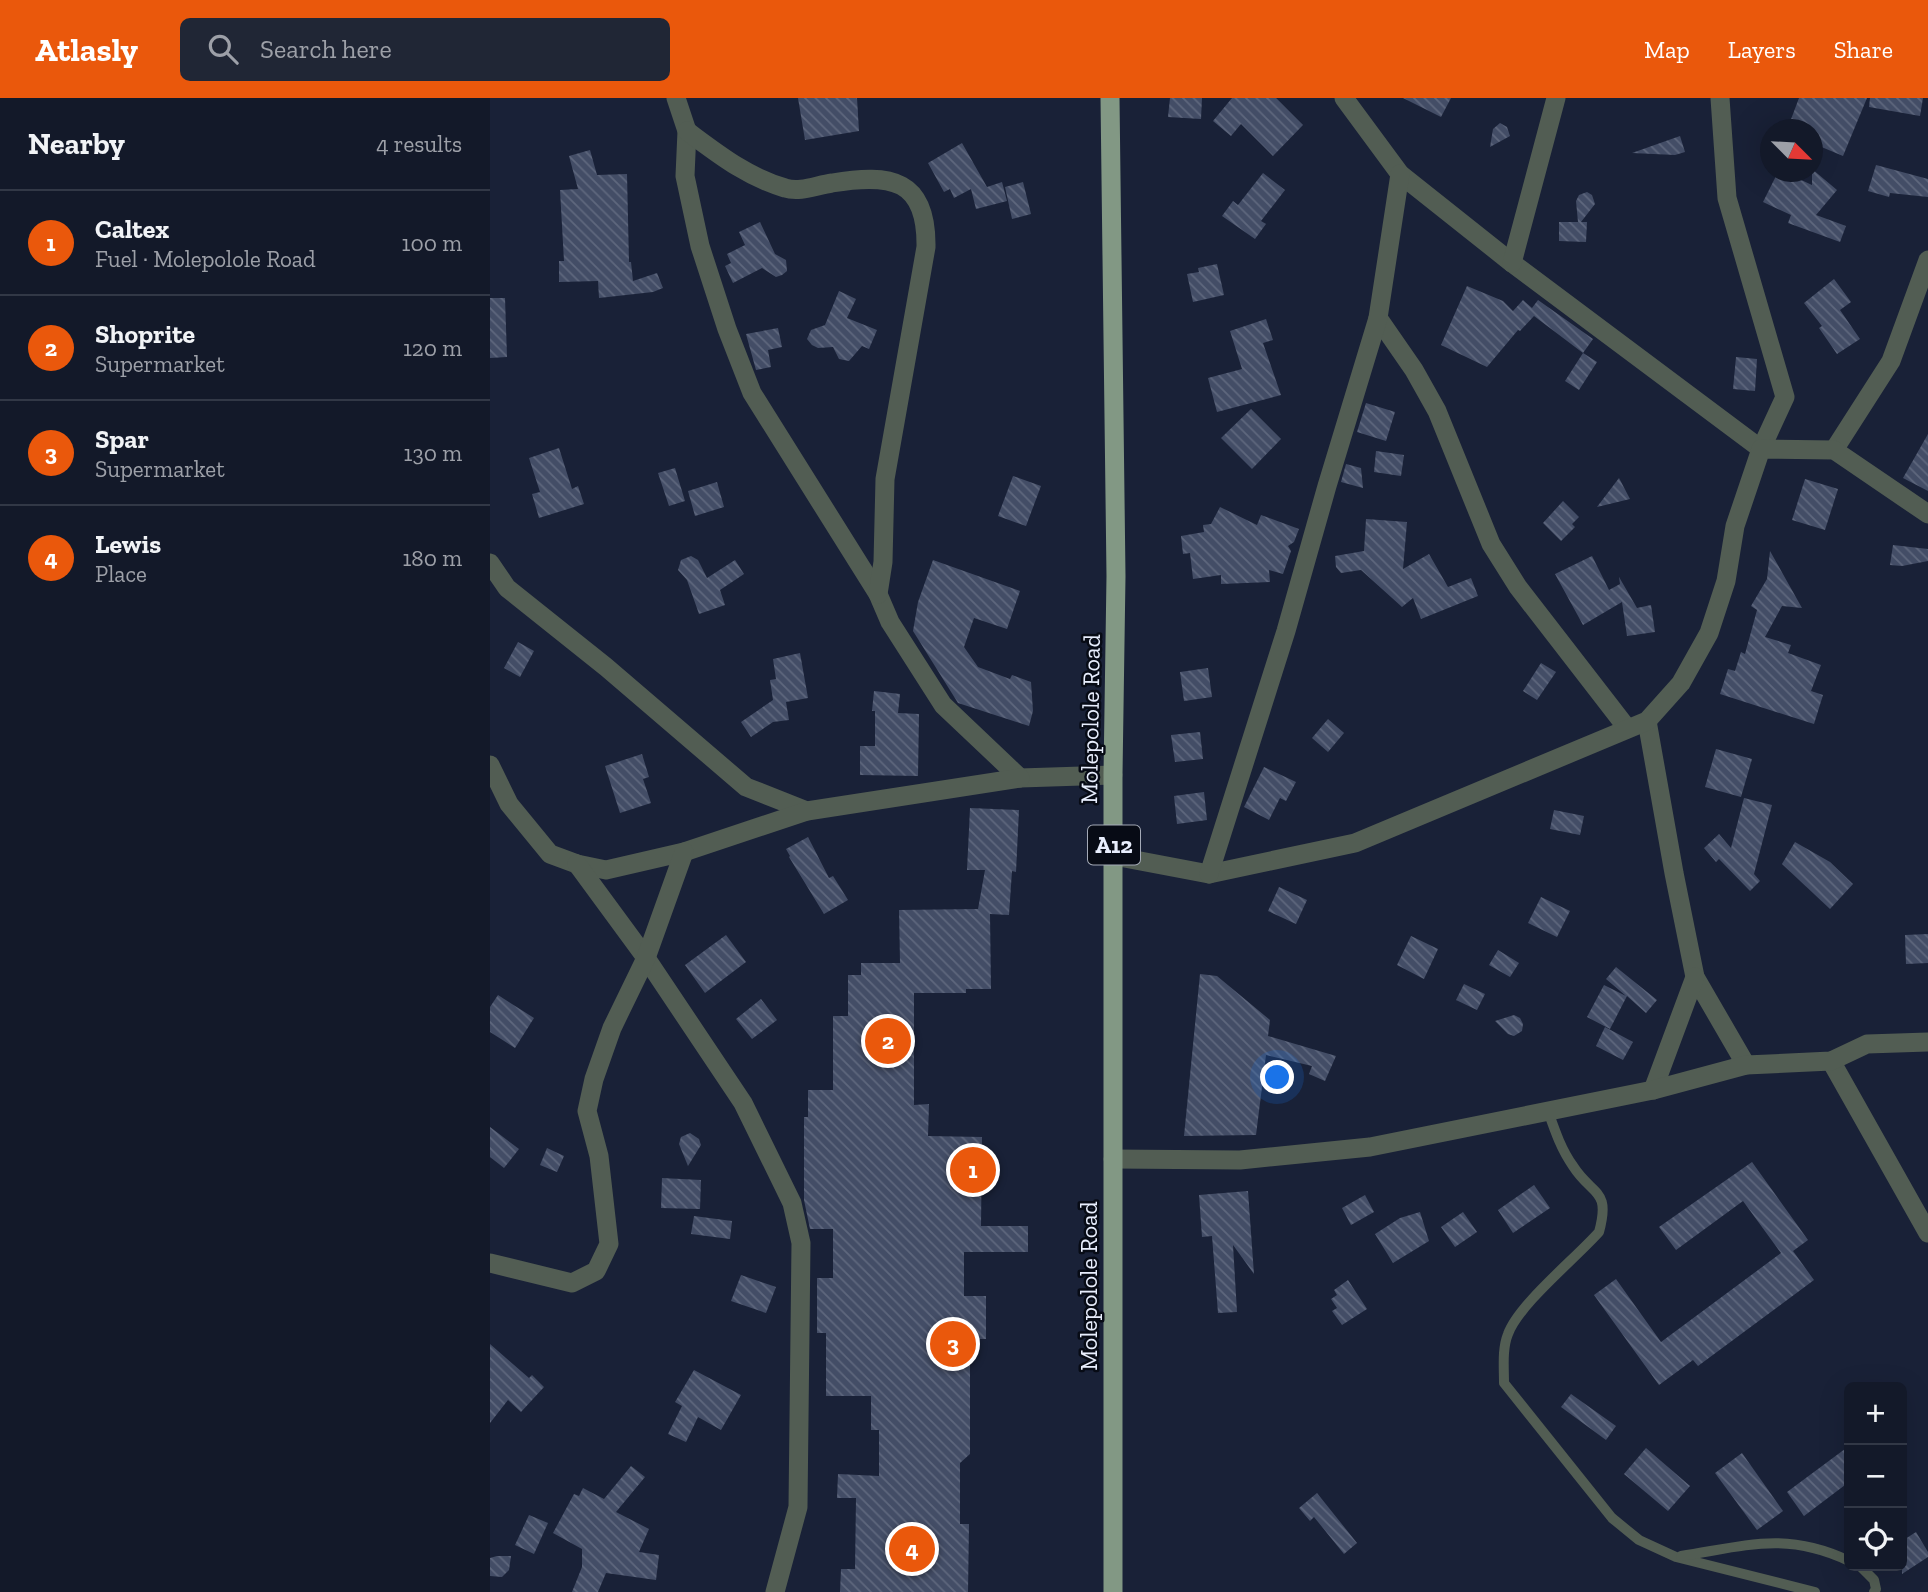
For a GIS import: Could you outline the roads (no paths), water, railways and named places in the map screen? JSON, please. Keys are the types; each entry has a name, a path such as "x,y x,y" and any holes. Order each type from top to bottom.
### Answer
{"main road":[{"name":"Molepolole Road","path":"1110,98 1116,576 1113,775 1113,1592"}],"street":[{"path":"676,98 687,131 685,176 700,246 727,329 752,393 878,594 890,622 943,705 1020,778"},
{"path":"1344,98 1400,174 1512,263 1761,449 1834,450 1928,514"},
{"path":"1512,263 1556,98"},
{"path":"1114,856 1209,874 1355,843 1647,721 1681,683 1709,633 1726,581 1735,526 1761,449 1785,397 1727,198 1720,98"},
{"path":"687,131 736,168 787,189 808,189 859,180 885,180 901,185 914,194 922,209 926,247 885,479 883,562 878,594"},
{"path":"1209,874 1286,631 1378,318 1400,174"},
{"path":"1834,450 1891,361 1928,260"},
{"path":"1378,318 1414,370 1437,411 1476,510 1498,555 1518,587 1627,728"},
{"path":"490,563 506,588 606,667 746,787 807,811"},
{"path":"1647,721 1695,977 1746,1065"},
{"path":"490,765 509,804 550,854 577,864 606,870 684,852 807,811 1020,778 1113,775"},
{"path":"490,1263 572,1283 596,1271 609,1244 599,1156 587,1111 594,1079 612,1028 646,958 684,852"},
{"path":"577,864 646,958 743,1103 792,1203 801,1243 798,1507 775,1592"},
{"path":"1653,1090 1695,977"},
{"path":"1113,1160 1240,1160 1370,1147 1653,1090 1746,1065 1831,1061 1867,1044 1928,1042"},
{"path":"1831,1061 1928,1233"}],"lane":[{"path":"1548,1111 1560,1146 1576,1171 1597,1191 1603,1202 1604,1215 1599,1232 1518,1315 1507,1335 1503,1361 1504,1383 1612,1518 1639,1540 1676,1557 1815,1592"},
{"path":"1676,1557 1770,1542 1800,1544 1844,1558"},
{"path":"1865,1571 1874,1580 1874,1592"}],"place":[{"name":"Shoprite","path":"888,1041"},
{"name":"Caltex","path":"973,1170"},
{"name":"Spar","path":"953,1344"},
{"name":"Lewis","path":"912,1549"}]}
